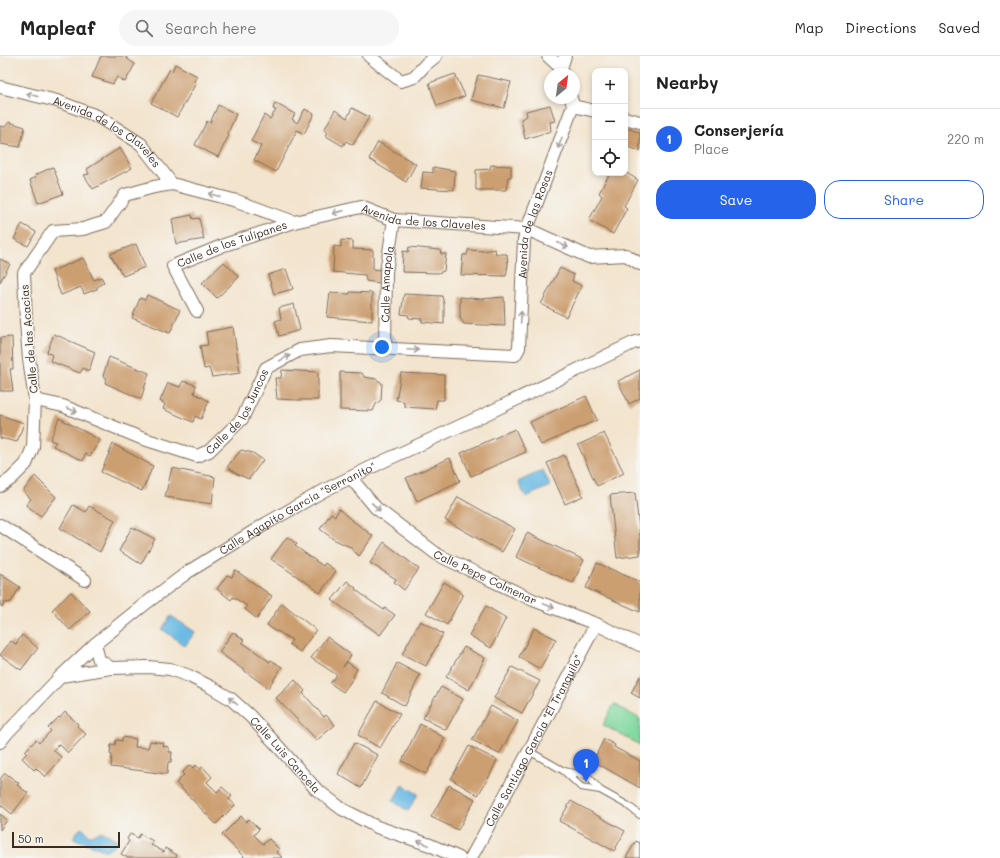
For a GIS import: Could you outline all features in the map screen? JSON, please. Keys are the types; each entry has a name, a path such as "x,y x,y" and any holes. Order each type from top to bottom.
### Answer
{"street":[{"path":"369,56 401,81 414,77 436,56"},
{"path":"548,56 559,68"},
{"path":"562,68 564,56"},
{"name":"Avenida de los Claveles","path":"0,87 57,101 97,116 141,144 172,184"},
{"name":"Avenida de las Rosas","path":"515,355 519,348 524,240 571,104"},
{"path":"577,104 592,110"},
{"path":"628,119 640,122"},
{"path":"172,184 237,201 294,222"},
{"name":"Calle de las Acacias","path":"35,400 29,359 24,274 53,232 83,230 106,222 125,195 172,184"},
{"name":"Avenida de los Claveles","path":"294,222 361,207 394,220 528,229 589,257 626,255 640,264"},
{"name":"Calle Amapola","path":"385,349 386,272 394,220"},
{"name":"Calle de los Tulipanes","path":"197,312 173,266 224,245 294,222"},
{"name":"Calle Agapito García \"Serranito\"","path":"0,742 62,676 95,644 188,572 267,523 325,490 640,341"},
{"name":"Calle de los Juncos","path":"35,400 62,406 141,438 197,456 209,451 242,419 266,368 300,350 331,346 515,355"},
{"path":"0,486 11,479 26,464 33,448 35,400"},
{"name":"Calle Pepe Colmenar","path":"351,478 376,508 438,555 534,600 596,624 640,645"},
{"path":"0,525 85,580"},
{"name":"Calle Santiago García \"El Tranquilo\"","path":"470,858 529,751 596,624"},
{"path":"95,644 99,660 111,668"},
{"name":"Calle Luis Cancela","path":"62,676 111,668 148,667 170,669 189,676 231,699 250,716 316,788 342,809 377,827 430,845 459,858"}],"lane":[{"path":"529,751 564,771 582,787 600,790 627,805 640,815"},
{"path":"564,771 588,776 600,790"}],"green space":[{"path":"614,704 640,719 640,745 603,725"}],"water":[{"path":"543,470 550,486 526,497 518,482"},
{"path":"171,616 195,632 185,646 162,629"},
{"path":"402,785 418,794 408,811 393,801"},
{"path":"81,828 90,835 94,835 101,831 118,840 114,846 104,850 73,838"}],"building":[{"path":"101,56 127,56 126,58 135,64 125,82 117,77 113,84 92,77"},
{"path":"175,64 197,76 194,81 196,83 177,117 151,103 170,69 172,71"},
{"path":"455,74 465,96 437,106 429,83"},
{"path":"478,75 511,82 504,108 471,100"},
{"path":"275,103 295,114 292,119 297,123 305,109 314,114 304,134 297,130 276,172 254,160 261,146 251,141 264,115 270,119 276,110 273,109"},
{"path":"218,105 236,114 228,133 229,135 218,157 195,145 207,121 210,123"},
{"path":"550,105 555,121 550,122 551,131 525,139 521,119 527,116 526,111"},
{"path":"352,108 369,117 353,145 346,141 343,146 326,136 328,132 324,130 335,110 347,118"},
{"path":"9,122 25,127 20,147 0,144 0,126 5,127"},
{"path":"628,128 640,133 640,151 628,147"},
{"path":"378,142 416,164 406,182 369,159"},
{"path":"120,148 132,168 93,189 84,175 89,174 87,169"},
{"path":"491,165 511,166 511,177 508,177 506,190 476,190 476,170 490,169"},
{"path":"53,167 63,194 38,203 30,180 36,177 35,175"},
{"path":"433,167 455,171 454,190 421,188 423,172 433,173"},
{"path":"628,174 638,180 624,206 627,208 613,234 589,220 602,196 599,193 608,176 628,176"},
{"path":"192,215 193,219 199,218 204,239 176,244 172,219"},
{"path":"22,224 36,232 28,246 14,239"},
{"path":"341,240 353,241 353,249 373,250 373,269 380,270 380,283 366,281 365,275 333,272 334,246 341,247"},
{"path":"136,244 145,267 123,276 110,254"},
{"path":"409,247 440,250 441,254 446,254 444,271 438,273 402,272 403,251 408,252"},
{"path":"495,249 496,254 507,254 508,265 506,276 461,275 463,255 467,255 468,250 483,251"},
{"path":"83,258 94,280 101,277 104,282 97,287 97,289 84,294 81,287 61,295 52,271"},
{"path":"0,259 10,264 0,282"},
{"path":"224,262 239,277 217,298 202,283"},
{"path":"560,268 574,275 572,281 582,286 566,317 541,304"},
{"path":"286,269 293,289 274,294 268,275"},
{"path":"350,292 372,293 372,321 327,317 330,293 350,294"},
{"path":"404,294 442,296 444,304 444,324 422,322 422,319 409,318 408,315 401,314"},
{"path":"147,295 180,310 170,333 132,318 140,298 145,300"},
{"path":"460,297 481,299 504,297 505,326 464,324 460,318"},
{"path":"294,304 300,330 279,336 275,321 281,319 279,308"},
{"path":"233,327 240,373 212,377 209,368 204,369 200,346 208,345 206,332"},
{"path":"54,334 95,352 89,371 83,368 80,373 50,361 52,355 47,352"},
{"path":"12,337 13,369 10,369 13,391 0,391 0,338"},
{"path":"109,357 149,373 141,399 105,383 107,378 103,376"},
{"path":"282,370 318,372 318,400 277,399 275,378 281,378"},
{"path":"640,370 640,398 629,404 618,381"},
{"path":"340,372 362,373 364,377 376,379 382,383 381,400 376,404 373,411 340,410"},
{"path":"401,373 444,375 444,400 437,400 435,409 405,407 403,401 396,400"},
{"path":"183,381 196,385 194,393 209,401 201,419 195,416 193,422 163,409 165,404 160,401 168,383 180,387"},
{"path":"586,396 597,420 541,445 530,422"},
{"path":"0,415 24,423 17,442 0,438"},
{"path":"59,418 100,440 90,456 85,454 83,461 53,446 56,442 50,440"},
{"path":"515,429 526,452 471,476 461,453"},
{"path":"604,433 624,473 597,486 578,445"},
{"path":"113,444 153,466 142,491 101,472"},
{"path":"241,450 253,453 263,460 249,479 237,474 227,467"},
{"path":"564,455 583,496 565,504 547,463"},
{"path":"450,458 460,481 417,501 406,478"},
{"path":"172,468 215,477 212,504 165,497"},
{"path":"35,476 56,497 41,516 26,505 31,499 23,491"},
{"path":"635,493 640,537 640,555 617,558 610,495"},
{"path":"458,497 515,529 502,552 445,520"},
{"path":"73,505 86,512 89,506 115,520 100,552 60,528"},
{"path":"339,509 373,536 359,556 350,547 333,539 320,529 331,513 335,516"},
{"path":"132,527 155,539 141,564 119,551"},
{"path":"527,533 584,560 573,583 516,557"},
{"path":"287,537 297,544 295,546 323,566 325,563 336,571 320,593 271,559"},
{"path":"384,542 419,569 404,590 394,582 396,579 370,563"},
{"path":"597,563 640,582 640,612 586,588"},
{"path":"235,570 272,596 257,619 245,609 247,606 233,597 231,600 217,589 227,575 232,577"},
{"path":"0,574 20,587 11,602 5,602 2,607 0,605"},
{"path":"347,581 369,600 395,615 380,635 332,600"},
{"path":"444,582 463,594 447,625 426,613"},
{"path":"71,592 90,611 70,630 52,610"},
{"path":"282,603 316,630 300,652 289,644 292,640 277,631 276,632 267,625"},
{"path":"486,606 506,618 491,648 469,635"},
{"path":"420,621 443,634 426,666 402,654"},
{"path":"534,628 556,639 540,669 519,657"},
{"path":"233,632 244,640 242,642 270,662 271,660 282,667 268,688 219,652"},
{"path":"22,635 38,648 21,670 0,655 11,641 16,644"},
{"path":"327,637 351,655 343,667 347,662 357,669 353,676 354,677 343,692 330,683 337,675 311,658"},
{"path":"464,647 485,658 469,690 446,677"},
{"path":"397,663 420,675 405,706 382,693"},
{"path":"512,667 540,681 522,713 494,698"},
{"path":"640,676 640,698 631,693"},
{"path":"295,680 305,691 303,693 324,717 326,715 335,725 317,740 276,698"},
{"path":"441,687 463,699 446,730 423,718"},
{"path":"377,701 400,714 380,748 358,735"},
{"path":"491,706 518,721 499,754 472,740"},
{"path":"65,712 86,734 68,753 59,744 53,750 62,758 45,777 36,768 34,770 22,758 27,753 25,751 36,740 39,743 51,731 48,728"},
{"path":"420,724 445,738 426,774 402,761"},
{"path":"122,737 136,739 135,747 148,748 150,741 164,743 163,746 169,747 169,752 172,752 171,762 168,762 167,774 111,767 111,745 115,745 116,740 122,741"},
{"path":"604,739 615,745 614,747 640,761 640,788 593,761"},
{"path":"354,743 378,755 361,788 338,774"},
{"path":"469,746 497,760 478,795 451,779"},
{"path":"190,765 193,768 196,765 200,769 203,767 212,777 207,782 217,792 222,787 232,796 229,799 235,805 216,824 176,783 184,775 182,773"},
{"path":"5,773 19,783 17,785 28,793 12,814 1,805 0,807 0,779"},
{"path":"449,785 475,799 458,830 431,817"},
{"path":"571,801 625,831 614,851 559,821"},
{"path":"0,814 7,820 0,830"},
{"path":"241,816 246,822 249,819 259,829 254,835 263,844 269,839 279,849 276,852 282,857 245,858 222,835"},
{"path":"130,834 138,838 140,834 153,841 151,845 164,852 165,848 177,855 176,858 128,858 121,854 129,841 127,839"},
{"path":"636,841 640,843 640,858 626,858"}],"place":[{"name":"Conserjería","path":"586,782"}]}
